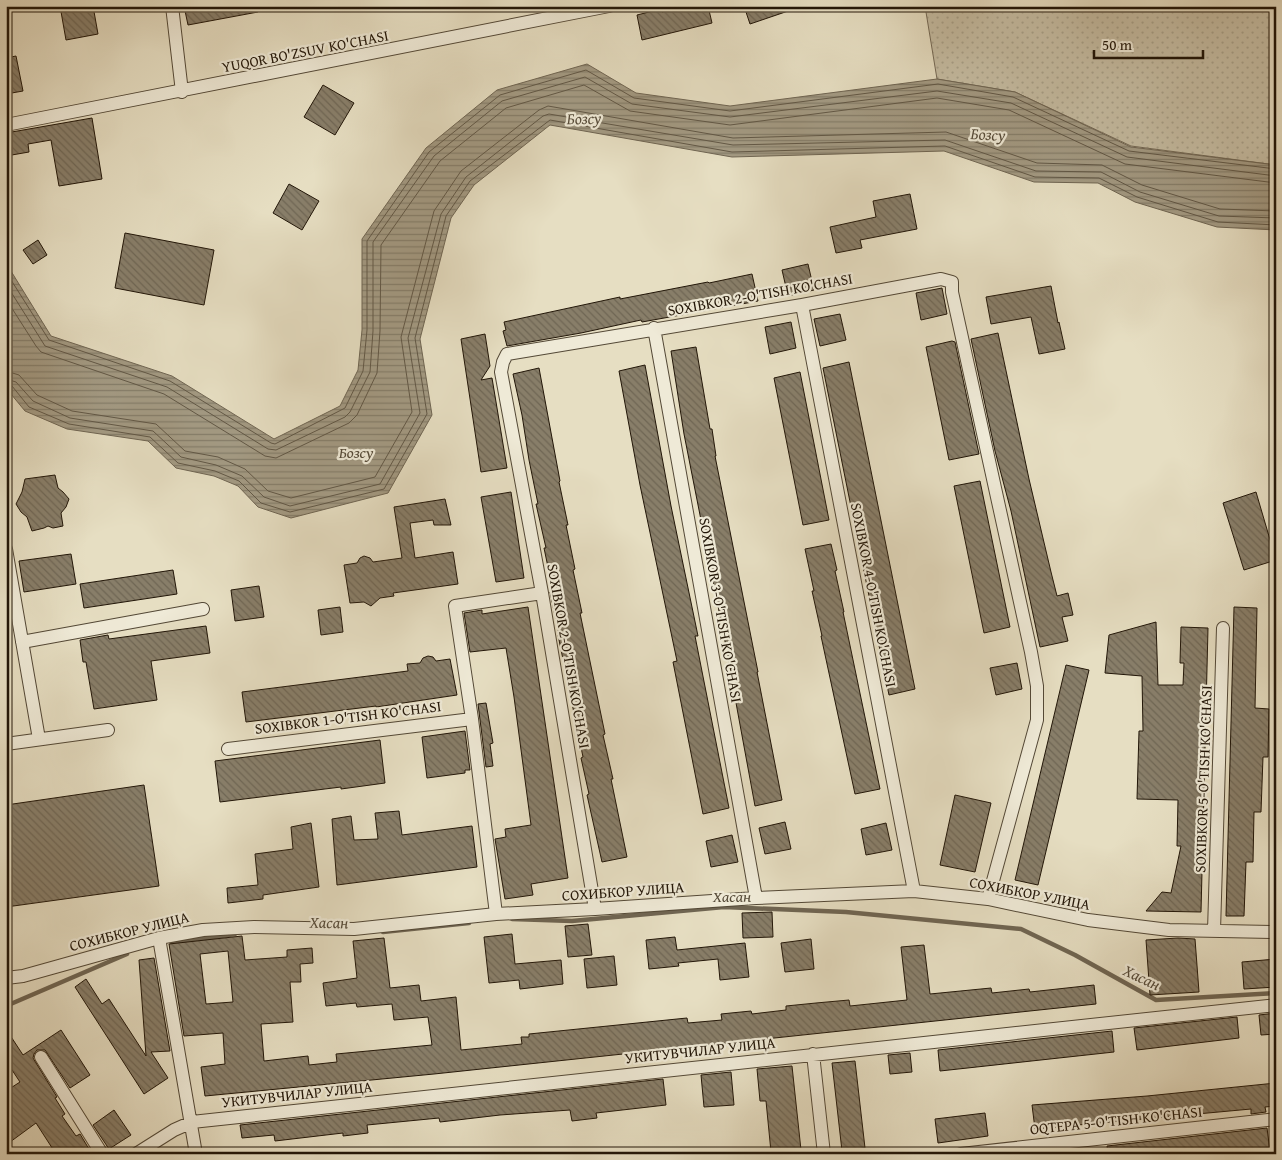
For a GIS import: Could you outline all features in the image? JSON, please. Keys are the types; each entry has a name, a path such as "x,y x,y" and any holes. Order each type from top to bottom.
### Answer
{"street":[{"path":"172,6 182,92"},
{"name":"YUQOR BO'ZSUV KO'CHASI","path":"6,125 182,92 609,6"},
{"name":"SOXIBKOR 2-O'TISH KO'CHASI","path":"595,909 542,593 501,372 507,354 654,328 802,305 941,279 952,282 952,292 1037,686 1037,720 988,899"},
{"name":"SOXIBKOR 4-O'TISH KO'CHASI","path":"802,305 914,891"},
{"name":"SOXIBKOR 3-O'TISH KO'CHASI","path":"654,328 756,898"},
{"path":"6,549 39,739"},
{"path":"496,914 472,719 455,606 542,593"},
{"path":"22,642 204,609"},
{"name":"SOXIBKOR 5-O'TISH KO'CHASI","path":"1214,931 1223,628"},
{"name":"SOXIBKOR 1-O'TISH KO'CHASI","path":"228,749 472,719"},
{"path":"6,744 108,730"},
{"name":"СОХИБКОР УЛИЦА","path":"6,978 23,976 159,938 203,930 254,927 354,929 496,914 756,898 914,891 988,899 1088,920 1169,930 1276,932"},
{"path":"159,938 196,1154"},
{"name":"УКИТУВЧИЛАР УЛИЦА","path":"136,1154 174,1130 192,1122 1276,1005"},
{"path":"813,1054 824,1154"},
{"path":"41,1057 102,1154"},
{"name":"OQTEPA 5-O'TISH KO'CHASI","path":"960,1154 1276,1119"}],"shaded area":[{"path":"925,6 1276,6 1276,165 1131,146 1015,92 937,79"}],"water":[{"name":"Бозсу","path":"587,64 636,93 730,106 937,79 1015,92 1131,147 1276,165 1276,230 1217,227 1135,202 1098,183 1034,182 944,151 732,157 550,125 474,185 451,218 420,339 432,415 388,493 291,518 258,507 238,486 214,476 176,468 148,441 67,429 25,411 6,388 6,263 51,336 172,376 274,439 340,406 358,370 362,330 362,239 426,148 497,90"}],"building":[{"path":"60,6 93,6 98,34 66,40"},
{"path":"184,6 258,6 258,12 188,25"},
{"path":"684,6 708,6 712,23 642,40 637,15 661,9 662,12"},
{"path":"744,6 797,6 797,8 750,24"},
{"path":"16,56 23,91 6,94 6,58"},
{"path":"323,85 354,103 335,135 304,117"},
{"path":"92,118 102,179 59,186 51,140 28,144 29,152 6,156 6,133"},
{"path":"289,184 319,201 302,230 273,213"},
{"path":"910,194 917,229 860,240 862,248 836,253 830,227 876,217 873,201"},
{"path":"125,233 214,250 204,305 115,288"},
{"path":"38,240 47,255 33,264 23,250"},
{"path":"808,264 814,290 788,296 782,270"},
{"path":"752,274 758,301 642,322 641,320 507,346 503,331 506,330 504,322 620,297 620,299"},
{"path":"1051,286 1065,349 1039,354 1031,317 991,324 986,297"},
{"path":"942,288 947,314 921,320 916,293"},
{"path":"840,314 846,340 820,346 814,319"},
{"path":"791,322 796,348 770,354 765,327"},
{"path":"998,333 1029,479 1057,596 1068,593 1073,615 1062,617 1068,641 1040,647 971,339"},
{"path":"485,334 490,366 481,380 492,378 507,468 481,472 461,339"},
{"path":"955,342 979,454 949,460 926,347"},
{"path":"696,347 710,429 712,429 715,456 782,800 755,806 735,692 684,434 671,351"},
{"path":"849,362 915,689 889,695 823,368"},
{"path":"645,365 671,506 698,636 695,636 729,808 703,814 673,662 677,661 640,485 619,371"},
{"path":"539,368 568,525 566,525 575,569 573,570 582,613 580,613 605,734 603,735 627,857 602,862 587,795 589,794 581,758 583,757 550,592 553,591 544,548 546,548 536,504 538,504 513,374"},
{"path":"800,372 829,520 803,525 774,378"},
{"path":"55,475 58,488 69,499 61,513 63,526 53,528 48,526 32,531 27,517 16,504 22,492 25,479"},
{"path":"980,481 1010,627 984,633 954,486"},
{"path":"511,492 524,578 496,582 481,497"},
{"path":"1256,492 1276,560 1244,570 1223,503"},
{"path":"445,499 451,525 434,525 433,520 410,523 415,558 453,552 458,584 393,593 394,596 380,598 371,606 364,602 350,603 344,565 357,563 364,556 370,558 373,562 402,558 394,507"},
{"path":"831,544 843,612 880,789 855,794 821,636 805,549"},
{"path":"71,554 76,584 24,592 19,561"},
{"path":"173,570 177,594 84,608 80,584"},
{"path":"259,586 264,617 235,621 231,590"},
{"path":"340,607 343,632 321,635 318,610"},
{"path":"528,607 568,878 531,884 533,895 505,899 495,839 506,837 505,829 531,825 514,697 506,648 470,652 464,613 482,610 482,614"},
{"path":"1234,607 1257,608 1255,708 1269,709 1268,757 1263,757 1261,812 1254,812 1253,862 1246,862 1244,916 1226,916"},
{"path":"1156,622 1158,685 1183,685 1184,663 1180,663 1181,627 1208,628 1201,912 1146,911 1162,892 1171,893 1181,846 1177,846 1178,800 1137,799 1139,731 1143,731 1142,676 1105,673 1109,635"},
{"path":"206,626 210,653 151,661 157,700 94,709 86,662 83,662 80,640 108,635 109,639"},
{"path":"433,657 436,661 450,659 457,695 376,707 246,722 242,692 408,671 407,664 420,663 423,658"},
{"path":"1017,663 1022,689 996,695 990,668"},
{"path":"1066,665 1089,670 1038,885 1015,880"},
{"path":"486,703 493,743 490,744 493,766 486,767 478,704"},
{"path":"465,731 470,770 465,770 465,773 427,778 422,737"},
{"path":"380,740 385,783 220,802 215,761"},
{"path":"144,785 159,886 6,907 6,805"},
{"path":"955,795 991,803 975,872 940,865"},
{"path":"399,811 402,835 472,826 477,867 337,885 332,819 351,816 354,840 378,839 375,813"},
{"path":"785,822 791,849 765,854 759,828"},
{"path":"311,823 319,887 263,895 263,899 228,903 227,888 258,885 255,854 293,849 291,827"},
{"path":"886,823 892,850 866,855 861,829"},
{"path":"732,835 738,862 711,867 706,841"},
{"path":"772,912 773,937 743,938 742,913"},
{"path":"588,924 592,955 568,957 565,926"},
{"path":"512,934 515,964 561,960 563,984 520,989 519,980 489,983 484,937"},
{"path":"242,936 245,960 287,957 287,950 312,948 313,963 300,964 301,982 290,982 293,1022 261,1024 264,1061 308,1056 309,1065 337,1062 336,1054 432,1045 428,1017 394,1020 392,1004 357,1007 356,1003 326,1006 323,983 357,978 353,941 384,938 390,988 419,985 421,1001 456,997 461,1050 522,1044 521,1037 529,1037 529,1034 687,1018 688,1023 722,1020 721,1014 751,1011 752,1014 786,1010 786,1006 849,1000 850,1006 907,1000 901,947 924,945 930,994 991,988 992,993 1029,989 1030,992 1094,985 1096,1004 434,1074 205,1096 201,1067 225,1064 223,1033 184,1036 169,944","holes":["228,951 233,1002 206,1004 200,954"]},
{"path":"675,937 677,950 745,943 749,977 720,980 718,959 678,963 679,966 649,969 646,940"},
{"path":"811,939 814,969 785,972 781,943"},
{"path":"1195,939 1199,992 1150,995 1146,940"},
{"path":"614,956 617,985 587,988 584,959"},
{"path":"154,958 170,1051 151,1052 168,1078 144,1094 75,987 86,979 102,1004 109,999 146,1056 139,960"},
{"path":"1276,959 1276,987 1244,989 1242,962"},
{"path":"1276,1013 1276,1034 1261,1035 1259,1015"},
{"path":"1237,1017 1239,1038 1137,1050 1134,1028"},
{"path":"6,1029 23,1055 61,1030 90,1075 70,1088 45,1050 37,1050 33,1058 57,1097 55,1098 65,1114 62,1116 76,1136 80,1134 92,1154 56,1154 36,1123 6,1145 6,1091 20,1082 6,1061"},
{"path":"1112,1031 1114,1052 940,1071 938,1050"},
{"path":"910,1053 912,1072 890,1074 888,1055"},
{"path":"855,1061 865,1148 842,1151 832,1063"},
{"path":"792,1066 801,1150 771,1152 766,1101 760,1101 757,1069"},
{"path":"731,1072 734,1105 704,1107 701,1075"},
{"path":"663,1079 666,1105 596,1113 597,1118 572,1121 570,1110 440,1122 439,1118 367,1125 368,1133 343,1136 343,1133 275,1141 274,1135 242,1138 240,1125"},
{"path":"1276,1083 1276,1106 1265,1107 1266,1112 1251,1114 1251,1109 1035,1129 1032,1105"},
{"path":"114,1110 131,1135 109,1149 93,1125"},
{"path":"985,1113 988,1136 938,1143 935,1119"},
{"path":"1267,1128 1270,1151 1249,1154 1108,1154 1107,1146"}],"waterway":[{"name":"Хасан","path":"512,919 572,921 724,907 846,912 1021,929 1075,955 1156,1000 1276,993"},
{"name":"Хасан","path":"383,932 469,923"},
{"name":"Хасан","path":"172,943 235,934"},
{"name":"Хасан","path":"6,1006 127,954"}]}
